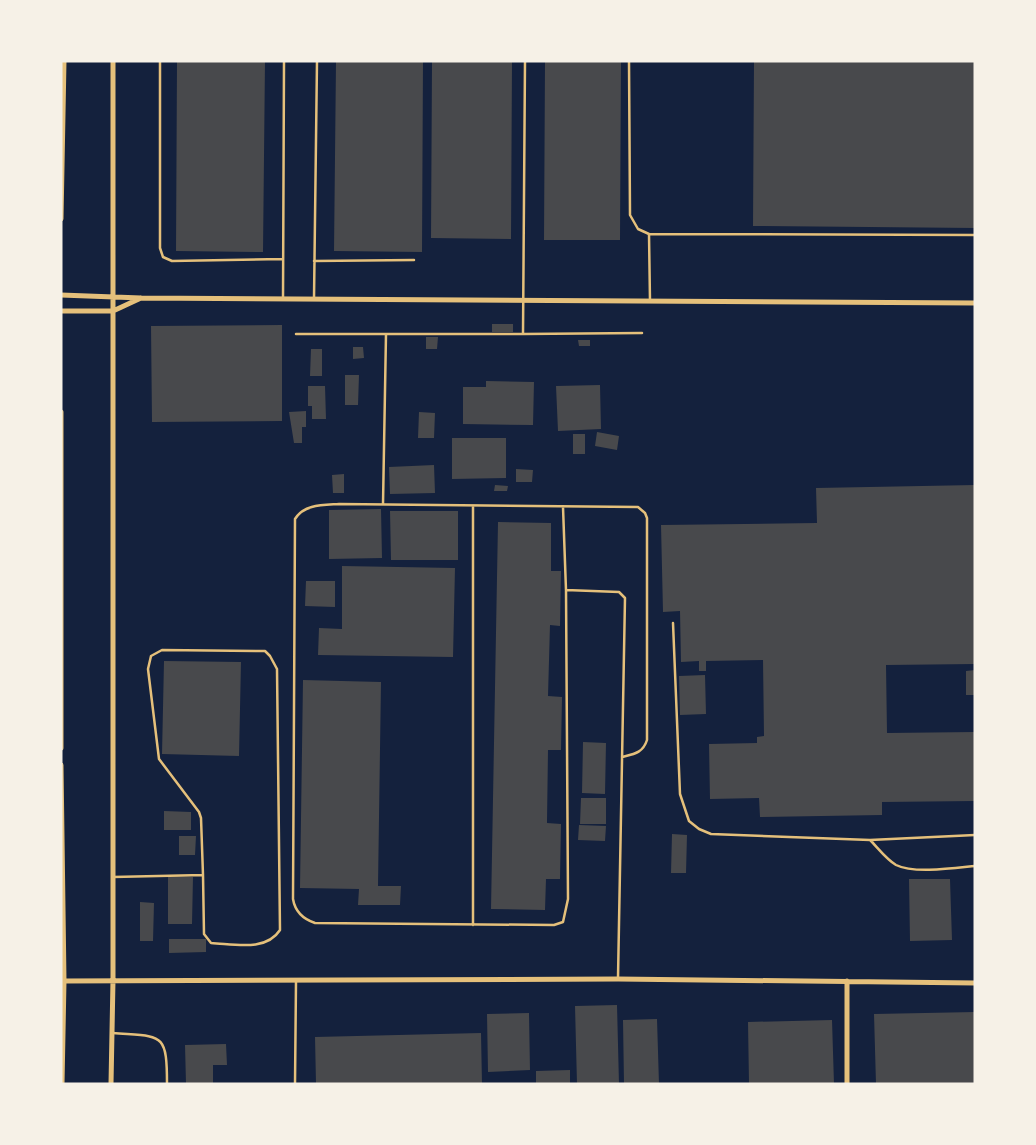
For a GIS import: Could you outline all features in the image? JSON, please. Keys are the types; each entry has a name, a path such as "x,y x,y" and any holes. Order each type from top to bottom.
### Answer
{"street":[{"path":"61,219 64,61"},
{"path":"111,1084 113,980 112,295 114,61"},
{"path":"61,294 112,295 141,298 975,303"},
{"path":"61,311 113,311 141,298"},
{"path":"61,412 61,748"},
{"path":"61,765 64,981 62,994 62,1084"},
{"path":"64,981 618,979 975,984"},
{"path":"847,981 847,1084"}],"lane":[{"path":"160,61 160,248 163,257 172,261 282,259"},
{"path":"283,299 284,61"},
{"path":"314,299 317,61"},
{"path":"523,334 525,61"},
{"path":"629,61 630,215 638,229 649,234 975,235"},
{"path":"649,234 650,301"},
{"path":"314,262 414,260"},
{"path":"296,334 642,332"},
{"path":"383,504 386,334"},
{"path":"562,507 566,590 568,899 565,916 560,924 473,925 315,922 304,917 294,905 292,666 295,519 303,510 311,507 339,504 473,507 562,507 638,507 648,518 647,740 645,747 639,753 622,757"},
{"path":"473,507 473,925"},
{"path":"566,590 619,592 625,598 618,979"},
{"path":"673,623 680,794 690,821 699,829 711,834 870,840 975,835"},
{"path":"162,650 265,651 277,669 280,930 276,936 271,941 259,945 212,943 204,934 203,875 199,812 158,759 148,669 150,656 162,650"},
{"path":"870,840 890,861 903,867 932,869 975,866"},
{"path":"113,877 203,875"},
{"path":"295,1084 296,979"},
{"path":"112,1032 152,1035 163,1042 167,1053 166,1084"}],"building":[{"path":"177,61 265,61 263,252 176,251"},
{"path":"336,61 423,61 422,252 334,251"},
{"path":"432,61 512,61 511,239 431,238"},
{"path":"545,61 621,61 620,240 544,240"},
{"path":"754,61 975,61 975,228 753,226"},
{"path":"492,324 513,324 513,332 492,332"},
{"path":"282,325 282,421 152,422 151,326"},
{"path":"426,337 438,337 437,349 426,349"},
{"path":"578,340 590,340 590,346 579,346"},
{"path":"353,347 363,347 364,358 353,359"},
{"path":"311,349 322,349 322,376 310,376"},
{"path":"345,375 359,375 358,405 345,405"},
{"path":"486,381 534,382 533,425 463,424 463,387 486,387"},
{"path":"600,385 601,429 558,431 556,386"},
{"path":"308,386 325,386 326,419 312,419 312,406 308,406"},
{"path":"306,411 306,427 302,427 302,443 294,443 289,412"},
{"path":"419,412 435,413 434,438 418,438"},
{"path":"597,432 619,436 617,450 595,446"},
{"path":"573,434 585,434 585,454 573,454"},
{"path":"452,438 506,438 506,478 452,479"},
{"path":"434,465 435,493 390,494 389,467"},
{"path":"516,469 533,470 532,482 516,482"},
{"path":"344,474 344,493 333,493 332,475"},
{"path":"495,485 508,486 507,491 494,491"},
{"path":"975,485 975,664 886,665 887,733 975,732 975,801 882,802 882,815 760,817 759,798 710,799 709,744 757,743 757,737 764,736 763,660 706,661 706,671 699,671 699,661 681,662 680,611 663,612 661,525 817,523 816,488"},
{"path":"381,509 382,558 329,559 329,510"},
{"path":"390,511 458,511 458,560 391,560"},
{"path":"498,522 551,523 551,571 561,571 560,626 550,625 548,696 562,697 561,750 548,750 547,823 561,824 560,879 546,879 545,910 491,909"},
{"path":"342,566 455,568 453,657 318,655 319,628 342,629"},
{"path":"306,581 335,581 335,607 305,606"},
{"path":"164,661 241,662 239,756 162,754"},
{"path":"975,670 975,695 966,695 966,671"},
{"path":"705,675 706,714 680,715 679,676"},
{"path":"303,680 381,682 378,886 401,886 400,905 358,905 359,889 300,888"},
{"path":"583,742 606,743 605,794 582,793"},
{"path":"581,798 606,798 606,824 580,824"},
{"path":"164,811 191,812 191,830 164,830"},
{"path":"579,825 606,826 605,841 578,840"},
{"path":"672,834 687,835 686,873 671,873"},
{"path":"179,836 196,836 195,855 179,855"},
{"path":"168,876 193,877 192,924 168,924"},
{"path":"909,879 950,879 952,940 910,941"},
{"path":"140,902 154,903 153,941 140,941"},
{"path":"169,939 206,939 206,952 169,953"},
{"path":"617,1005 619,1084 577,1084 575,1006"},
{"path":"975,1012 975,1084 876,1084 874,1014"},
{"path":"529,1013 530,1070 488,1072 487,1014"},
{"path":"657,1019 659,1084 624,1084 623,1020"},
{"path":"832,1020 834,1084 749,1084 748,1022"},
{"path":"481,1033 482,1084 316,1084 315,1037"},
{"path":"226,1044 227,1065 213,1065 213,1084 186,1084 185,1045"},
{"path":"570,1070 570,1084 536,1084 536,1071"}]}
